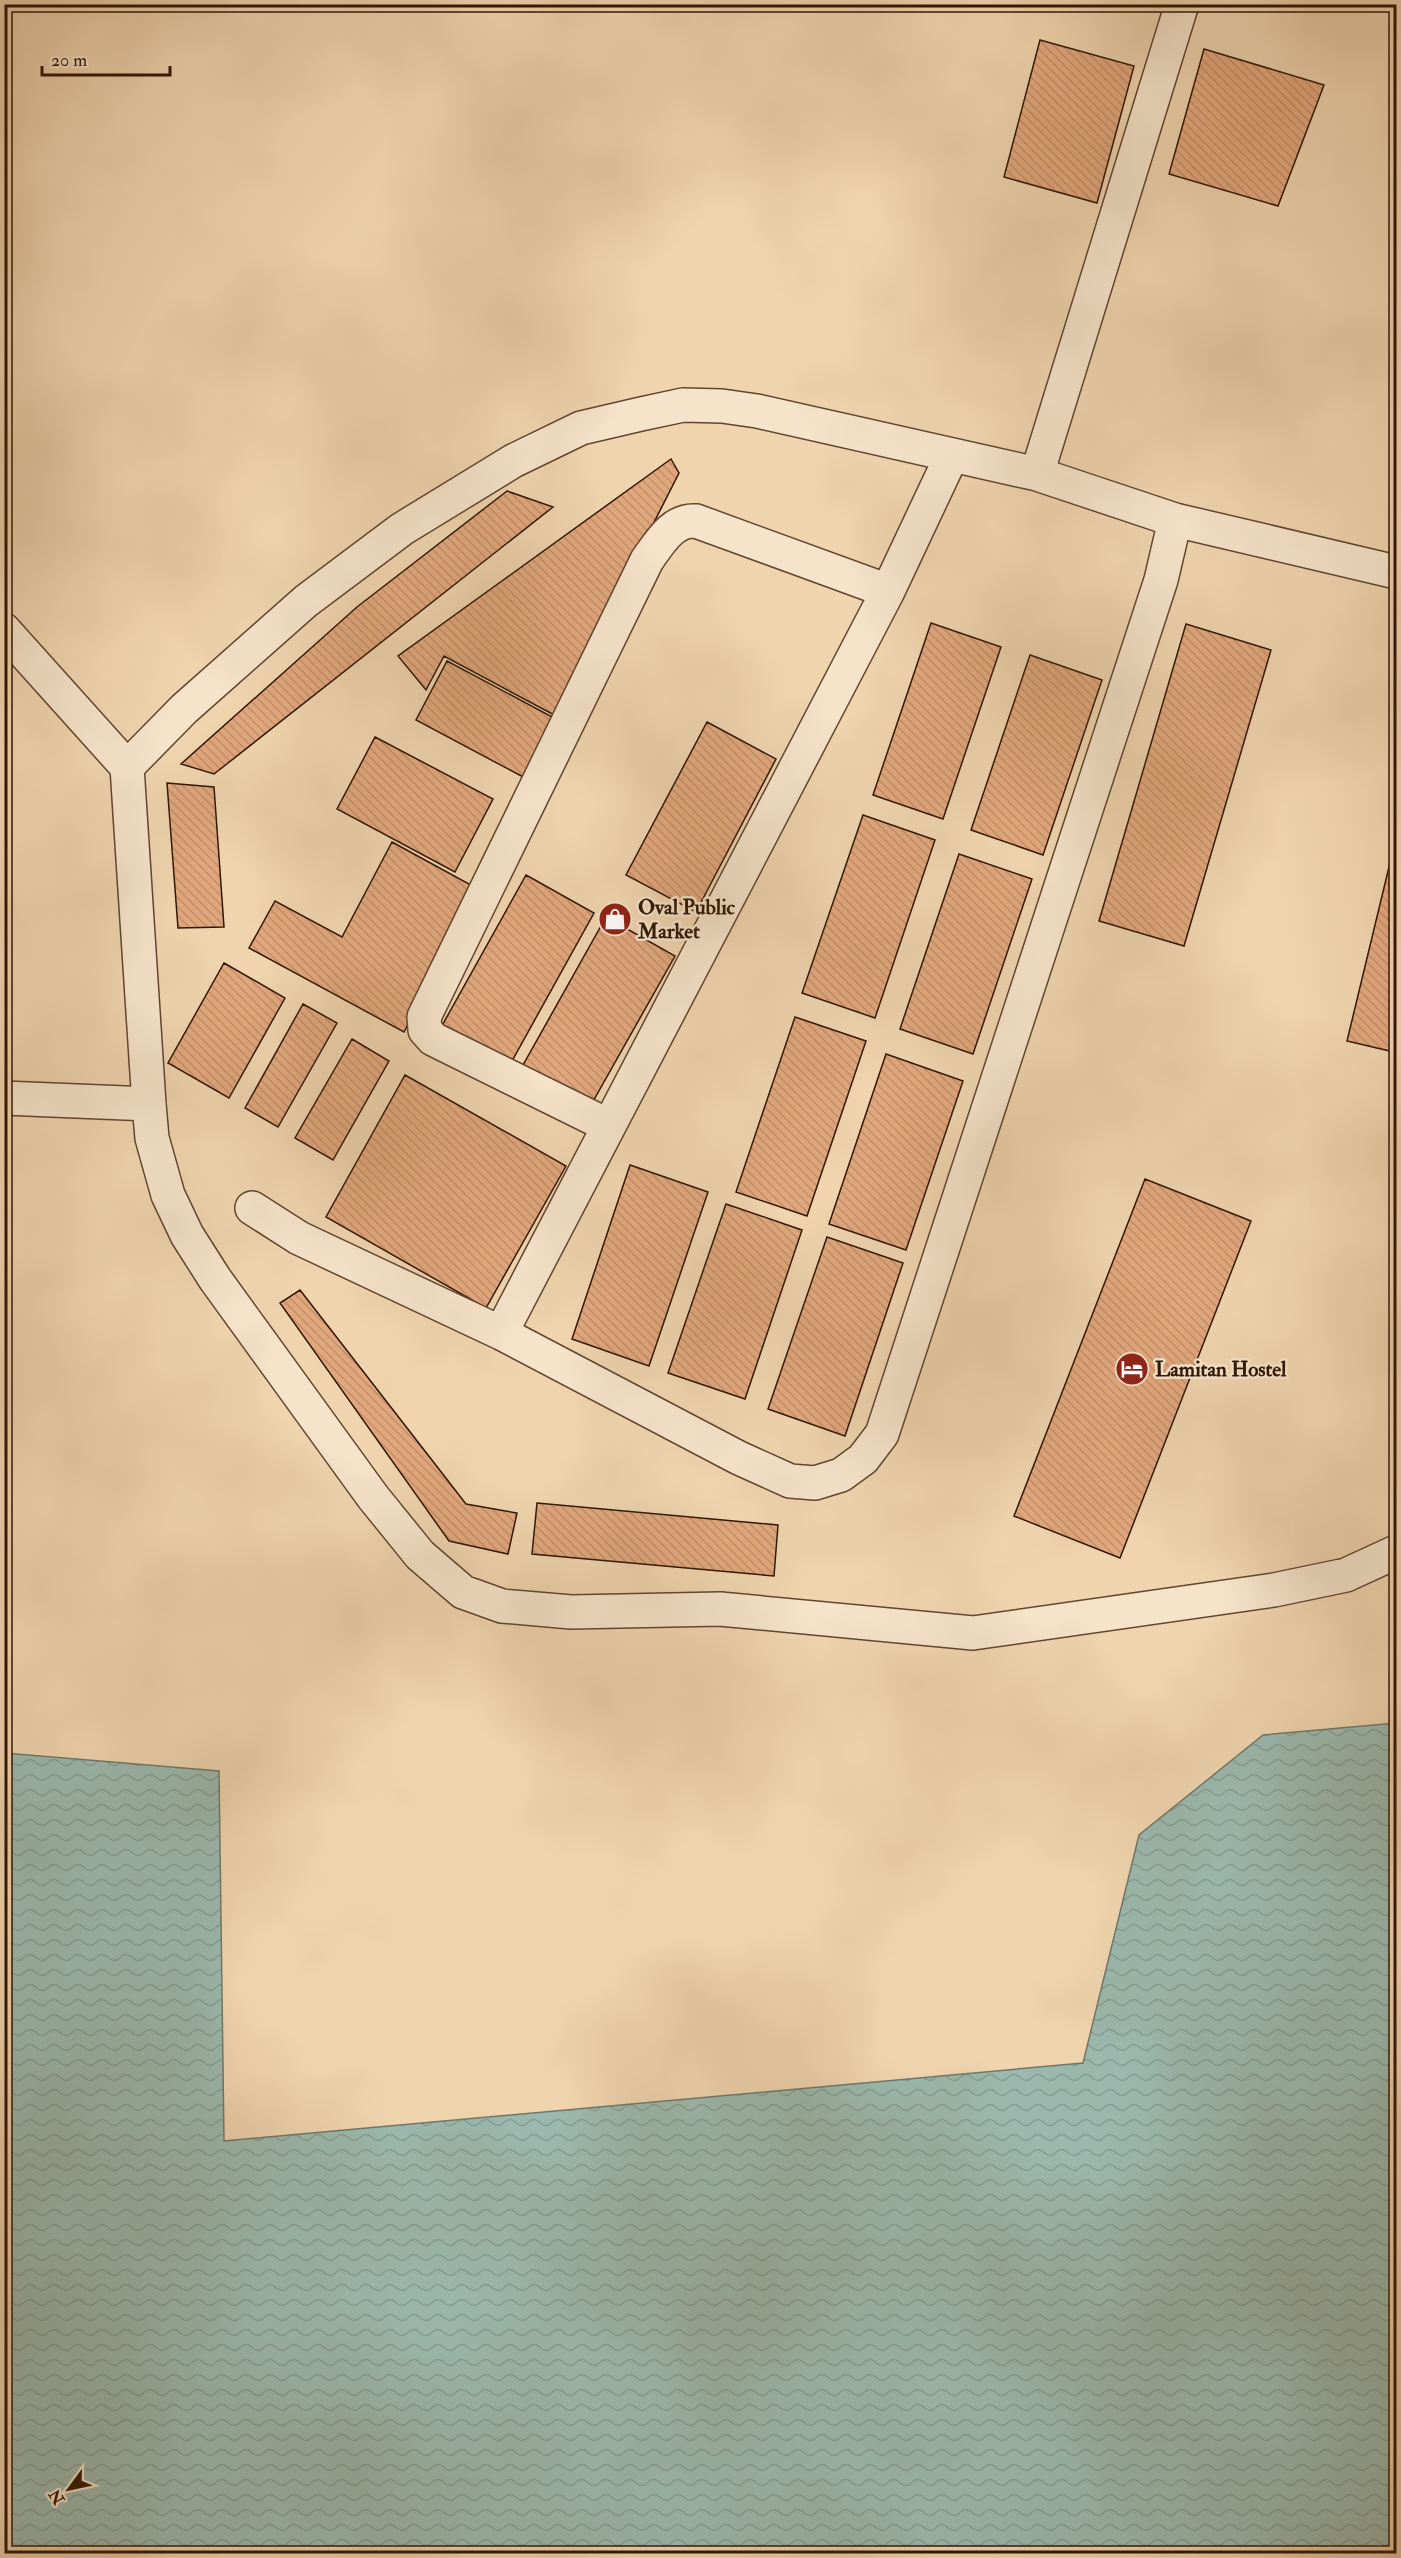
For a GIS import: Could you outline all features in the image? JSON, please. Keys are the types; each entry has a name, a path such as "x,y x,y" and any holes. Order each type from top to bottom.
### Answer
{"street":[{"path":"1037,474 1182,4"},
{"path":"127,767 184,709 234,663 326,586 402,529 513,461 581,428 683,405 722,406 757,411 1037,474 1175,520 1396,572"},
{"path":"501,1334 888,591 952,455"},
{"path":"609,1126 433,1039 425,1030 424,1017 647,560 669,531 687,520 696,521 888,591"},
{"path":"252,1208 299,1238 501,1334 739,1458 790,1480 815,1483 841,1475 863,1459 882,1434 1161,580 1175,520"},
{"path":"4,630 127,767 152,1138 168,1195 187,1235 215,1279 372,1497 420,1555 463,1592 502,1606 571,1612 720,1609 973,1633 1274,1590 1346,1575 1393,1559"},
{"path":"4,1098 149,1104"}],"water":[{"path":"1396,1723 1396,2553 5,2553 5,1753 219,1771 224,2141 1083,2063 1139,1835 1263,1735"}],"building":[{"path":"1040,40 1134,66 1097,203 1004,177"},
{"path":"1204,49 1324,85 1278,206 1169,174"},
{"path":"671,459 679,473 556,716 444,656 426,690 398,656"},
{"path":"507,491 553,507 214,774 181,764 357,607"},
{"path":"931,623 1001,647 943,819 873,795"},
{"path":"1186,624 1271,650 1184,946 1099,921"},
{"path":"1030,655 1102,680 1043,855 971,830"},
{"path":"447,661 556,719 525,778 416,720"},
{"path":"707,722 776,759 696,912 626,875"},
{"path":"375,737 493,799 455,872 337,809"},
{"path":"167,783 214,787 224,927 178,928"},
{"path":"863,815 935,840 875,1018 802,993"},
{"path":"1396,838 1396,1042 1394,1052 1347,1041"},
{"path":"392,842 480,890 404,1032 249,948 275,901 342,937"},
{"path":"959,854 1032,879 973,1054 900,1029"},
{"path":"526,875 594,913 507,1070 439,1031"},
{"path":"606,917 675,956 587,1112 518,1074"},
{"path":"224,963 285,998 229,1098 168,1063"},
{"path":"303,1004 337,1023 278,1127 245,1108"},
{"path":"795,1017 866,1041 807,1216 736,1192"},
{"path":"352,1039 389,1061 333,1160 295,1138"},
{"path":"886,1054 963,1081 906,1250 829,1224"},
{"path":"405,1075 566,1166 486,1308 326,1217"},
{"path":"630,1165 708,1192 649,1366 572,1339"},
{"name":"Lamitan Hostel","path":"1145,1179 1251,1221 1120,1558 1014,1516"},
{"path":"726,1204 802,1230 745,1399 668,1373"},
{"path":"827,1237 903,1263 845,1436 768,1409"},
{"path":"300,1290 466,1504 517,1513 508,1554 449,1541 280,1303"},
{"path":"537,1503 778,1525 774,1576 532,1554"}],"place":[{"name":"Oval Public Market","path":"615,919"},
{"name":"Lamitan Hostel","path":"1132,1369"}]}
